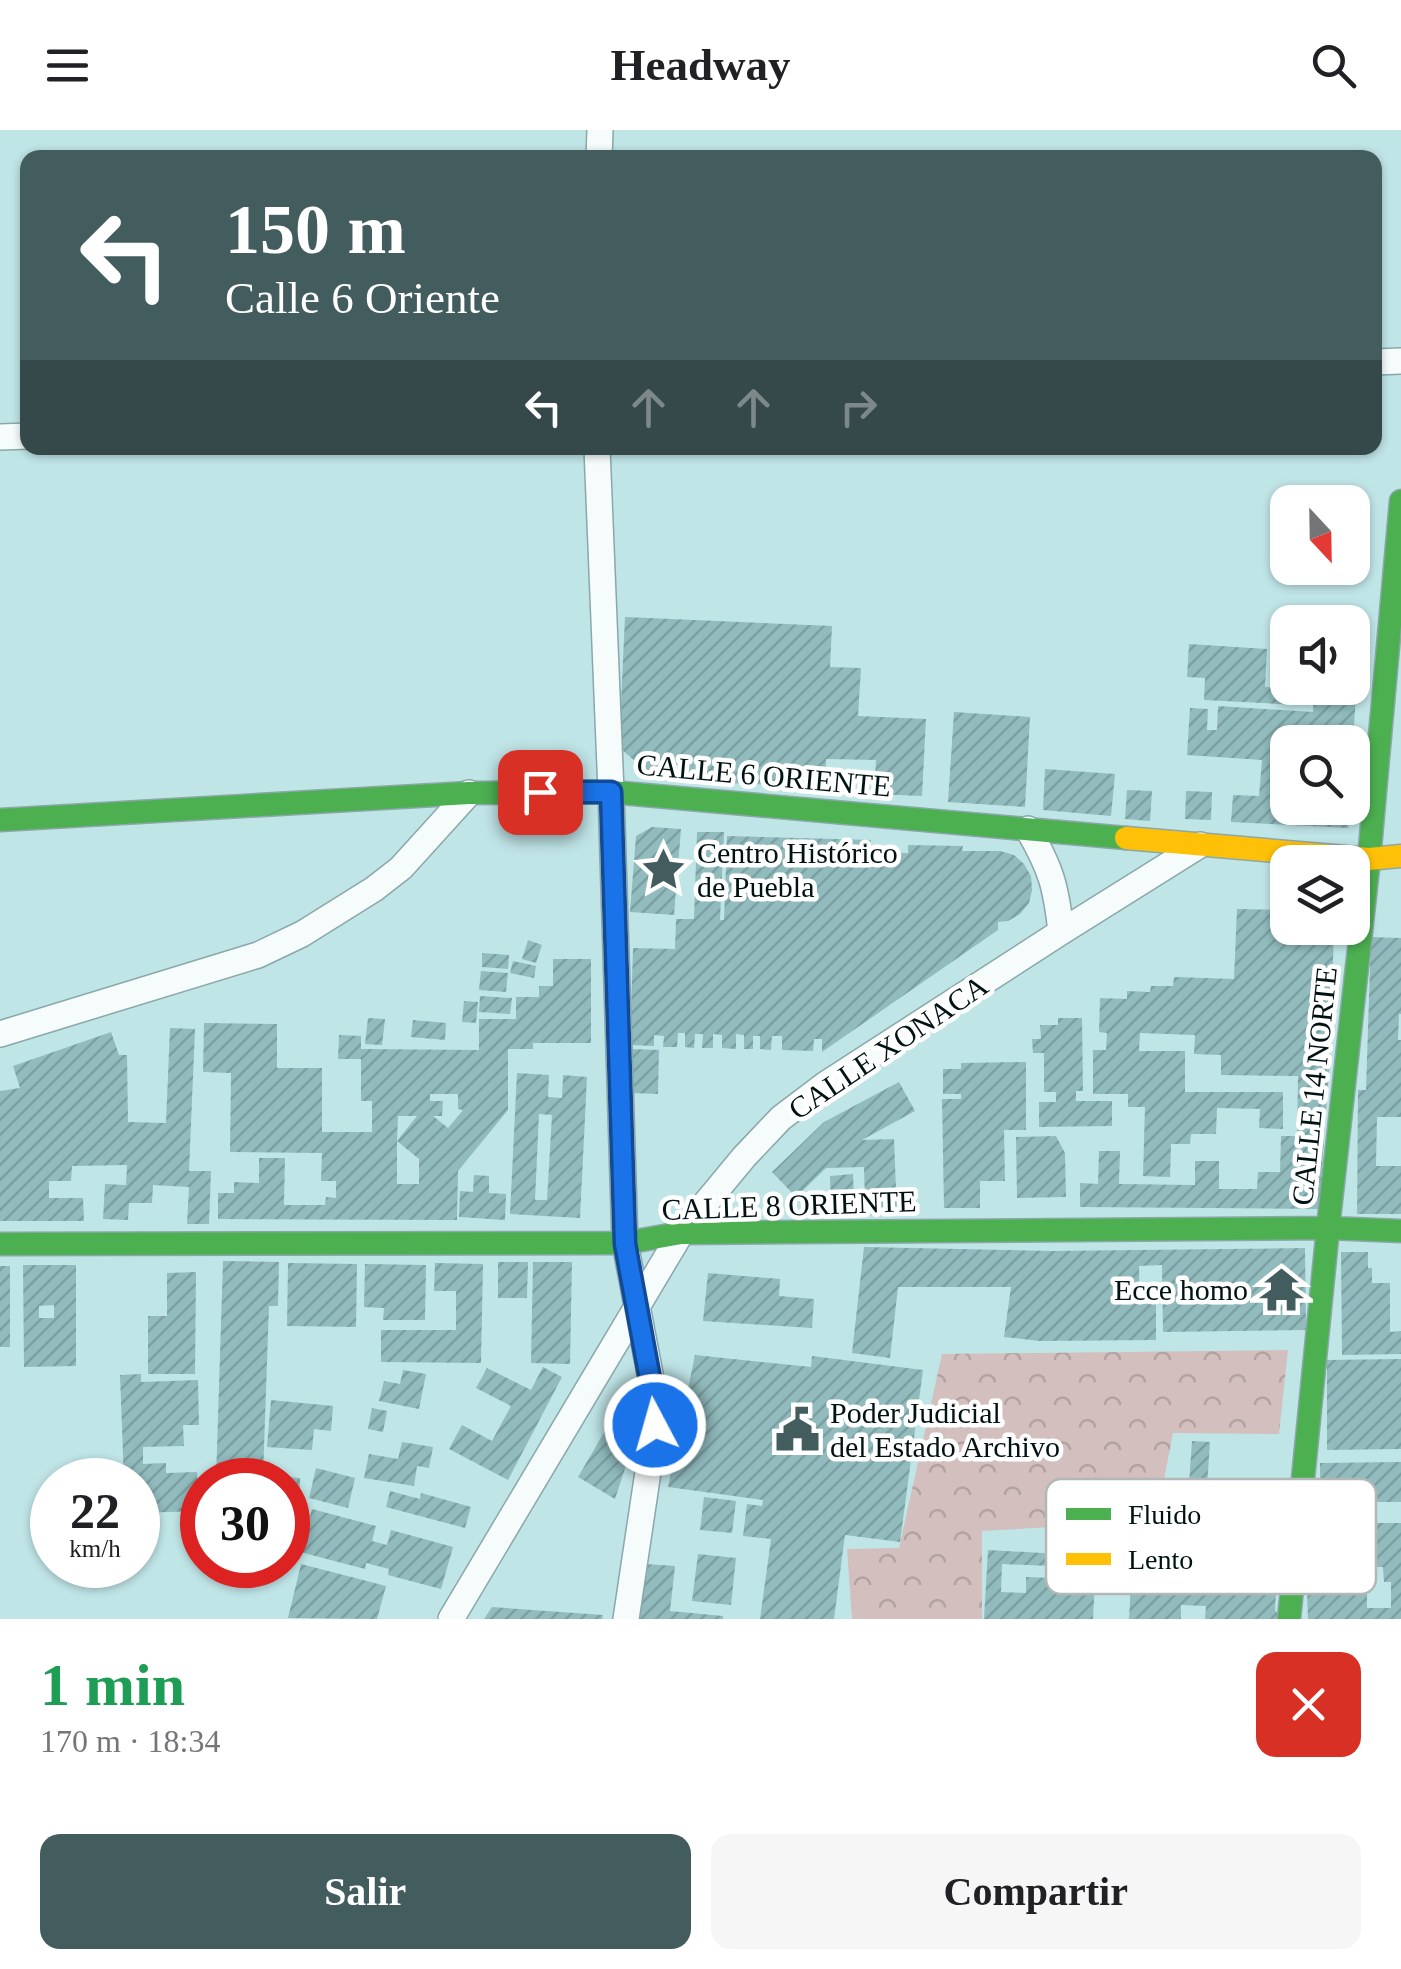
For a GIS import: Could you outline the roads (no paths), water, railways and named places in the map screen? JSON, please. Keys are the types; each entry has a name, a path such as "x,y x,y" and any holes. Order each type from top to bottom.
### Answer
{"street":[{"path":"597,455 625,1244 655,1425 626,1619"},
{"name":"CALLE 14 NORTE","path":"1370,859 1401,500"},
{"name":"CALLE 6 ORIENTE","path":"0,820 469,793 611,792 1270,851"},
{"path":"0,1034 258,956 302,934 402,868 469,793"},
{"path":"1028,828 1048,863 1061,932"},
{"name":"CALLE XONACA","path":"451,1619 681,1232 781,1118 826,1084 1200,846"},
{"name":"CALLE 6 ORIENTE","path":"1370,859 1401,856"},
{"name":"CALLE 14 NORTE","path":"1303,1479 1360,945"},
{"name":"CALLE 8 ORIENTE","path":"0,1244 625,1244 681,1232 1328,1228 1401,1231"},
{"name":"CALLE 14 NORTE","path":"1289,1619 1291,1594"}],"place":[{"name":"Centro Histórico de Puebla","path":"664,869"},
{"name":"Ecce homo","path":"1281,1289"},
{"name":"Poder Judicial del Estado Archivo","path":"797,1429"}]}
